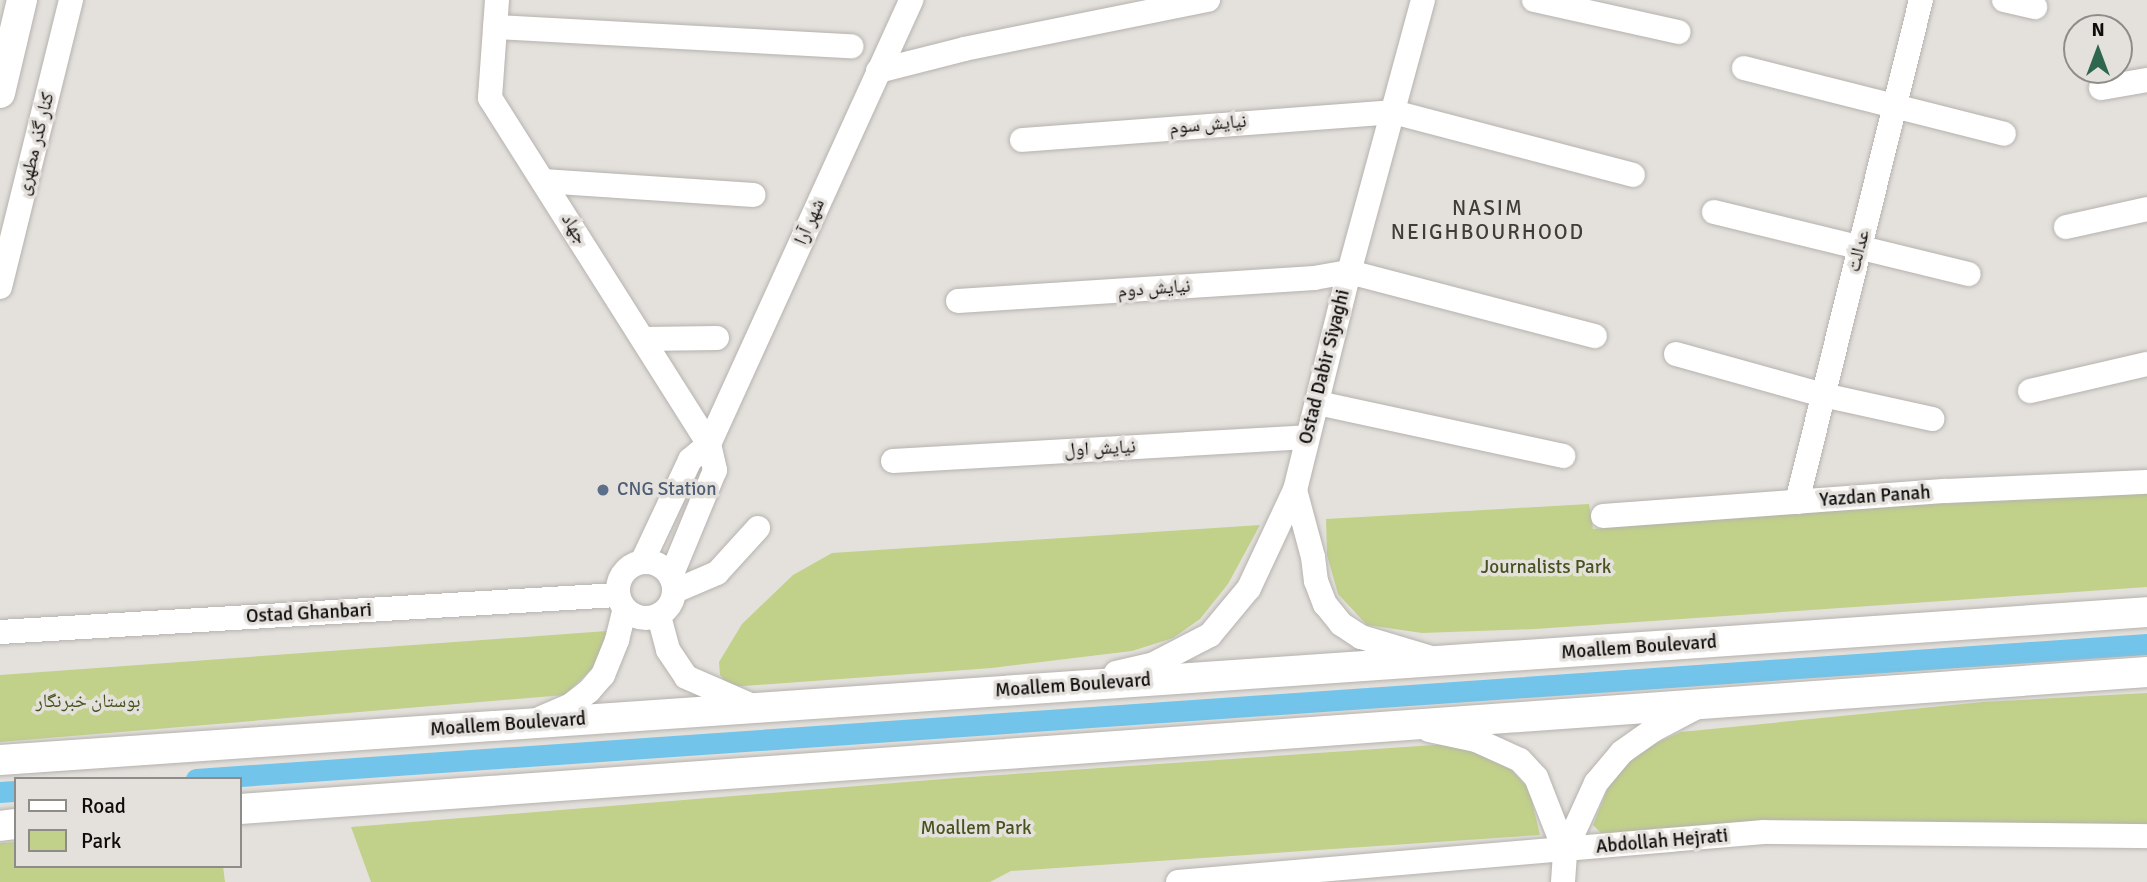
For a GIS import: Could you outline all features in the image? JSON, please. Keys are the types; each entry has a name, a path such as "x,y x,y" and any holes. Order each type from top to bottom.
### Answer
{"main road":[{"path":"0,93 22,0"},
{"name":"Moallem Boulevard","path":"0,760 2147,612"},
{"path":"242,809 2147,672"}],"street":[{"name":"کنار گذر مطهری","path":"0,287 71,0"},
{"name":"جهاد","path":"497,0 490,98 709,444"},
{"name":"شهر آرا","path":"528,723 571,705 603,675 617,639 621,602 618,586 626,570 642,562 690,460 709,444 911,0"},
{"path":"878,71 964,49 1209,0"},
{"name":"Ostad Dabir Siyaghi","path":"1423,0 1349,272 1295,490 1317,581 1325,604 1340,624 1361,638 1442,660"},
{"path":"1534,0 1678,33"},
{"name":"عدالت","path":"1797,502 1921,0"},
{"path":"2004,0 2035,7"},
{"path":"495,27 850,46"},
{"path":"1744,68 2004,134"},
{"path":"2101,88 2147,80"},
{"name":"نیایش سوم","path":"1023,140 1393,112 1633,175"},
{"path":"543,181 754,195"},
{"path":"2066,227 2147,209"},
{"path":"1714,212 1860,245 1969,274"},
{"path":"1349,272 1595,336"},
{"name":"نیایش دوم","path":"958,301 1300,279 1349,272"},
{"path":"643,339 717,338"},
{"path":"1676,354 1823,395 1932,419"},
{"path":"2029,391 2147,364"},
{"path":"1318,403 1563,456"},
{"name":"نیایش اول","path":"893,461 1307,437"},
{"name":"شهر آرا","path":"659,615 670,605 673,584 715,470 709,444"},
{"name":"Yazdan Panah","path":"1603,516 2147,482"},
{"path":"1075,686 1154,664 1210,635 1249,588 1295,490"},
{"path":"642,562 659,565 673,584 717,573 758,528"},
{"path":"621,602 641,618 659,615 668,650 686,677 759,708"},
{"name":"Ostad Ghanbari","path":"0,632 621,602"},
{"path":"1563,882 1565,850 1597,783 1622,752 1653,730 1698,706"},
{"path":"1410,727 1476,740 1520,760 1536,777 1565,850"},
{"name":"Abdollah Hejrati","path":"1178,882 1764,832 2147,836"}],"green space":[{"name":"Journalists Park","path":"2147,493 2147,587 1535,629 1422,633 1367,625 1338,594 1327,555 1326,519 1589,504 1593,529 1860,508"},
{"path":"1260,525 1228,584 1200,619 1173,638 1132,651 992,668 730,687 720,675 719,662 742,624 793,575 832,553"},
{"name":"بوستان خبرنگار","path":"607,631 617,644 565,695 0,742 0,675"},
{"path":"2147,693 2147,828 1603,835 1593,825 1612,778 1647,747 1681,732 1983,702"},
{"name":"Moallem Park","path":"1449,744 1501,759 1529,789 1540,835 1011,871 990,882 371,882 351,827 956,778"},
{"path":"14,842 14,868 223,868 225,882 0,882 0,843"}],"waterway":[{"path":"225,777 2147,644"},
{"path":"0,792 14,791"}],"place":[{"name":"CNG Station","path":"603,490"}],"district":[{"name":"NASIM NEIGHBOURHOOD","path":"1488,220"}]}
